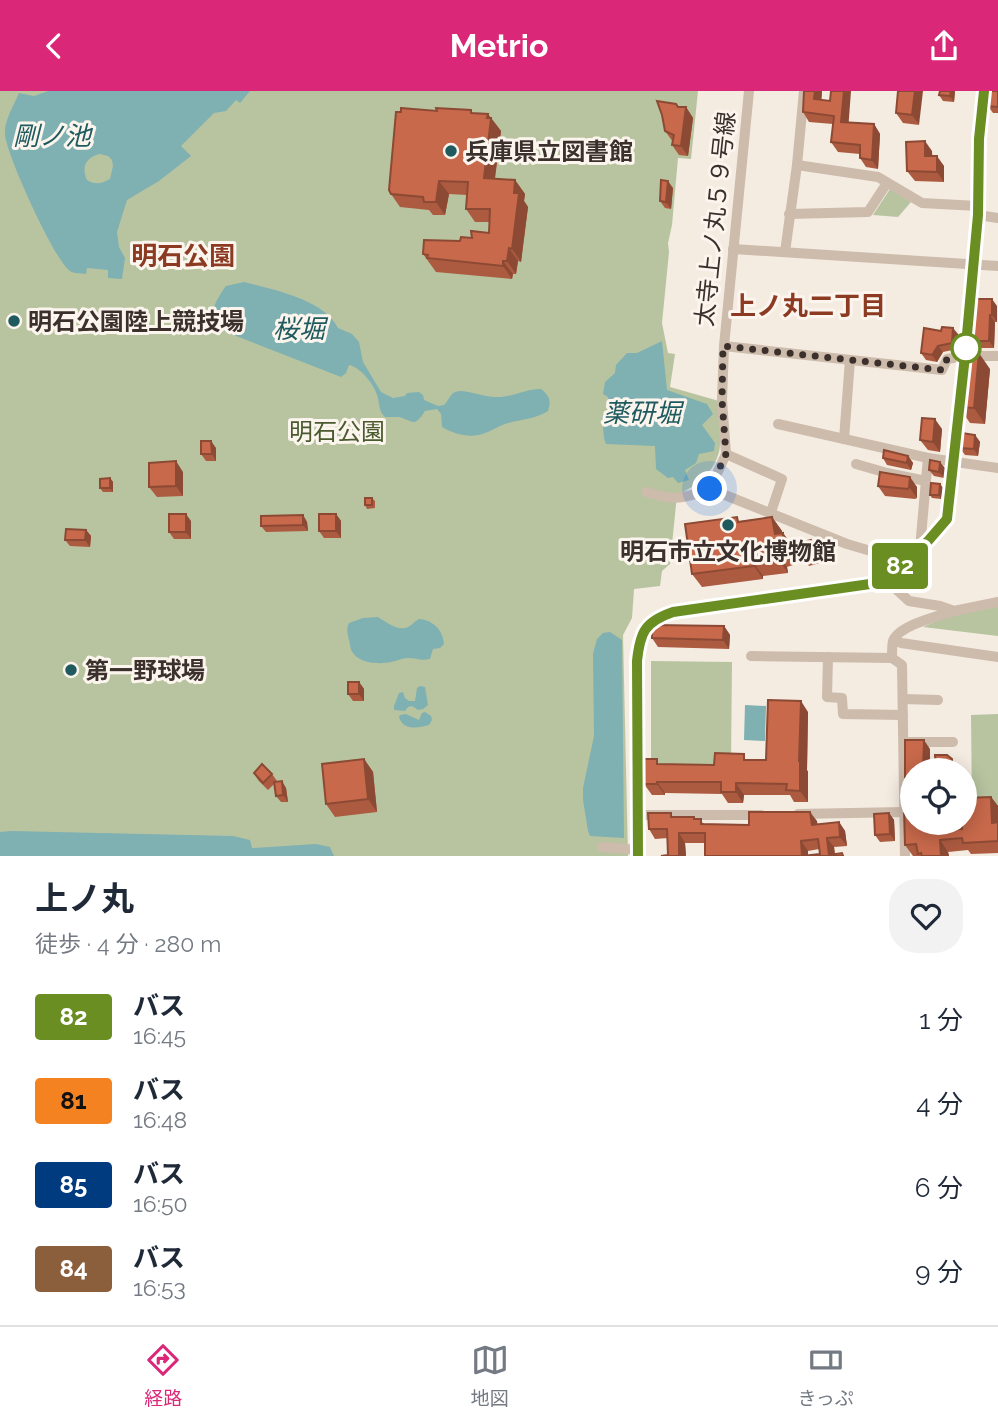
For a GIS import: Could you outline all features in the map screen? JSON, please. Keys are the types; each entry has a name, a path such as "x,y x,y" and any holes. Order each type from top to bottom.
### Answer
{"street":[{"name":"太寺上ノ丸５９号線","path":"710,489 726,454 722,400 723,346 749,91"},
{"path":"785,252 804,91"},
{"path":"602,847 635,851 637,661 639,642 650,623 673,612 870,584 887,577 947,519 978,211 979,139 984,91"},
{"path":"797,165 878,177 922,204 978,211 998,218"},
{"path":"789,214 868,212 887,183"},
{"path":"733,249 998,266"},
{"path":"723,346 942,370 947,359 998,356"},
{"path":"844,439 850,360"},
{"path":"778,424 928,458 998,468"},
{"path":"726,454 782,479 771,512"},
{"path":"920,548 928,458"},
{"path":"856,464 926,481"},
{"path":"646,492 666,498 685,498 710,489 847,544 905,561"},
{"path":"887,577 909,601 954,611"},
{"path":"892,658 894,640 900,632 913,625 954,611 998,602"},
{"path":"894,640 998,657"},
{"path":"751,656 892,658 902,665 904,758"},
{"path":"828,657 827,697 842,698 843,714 903,715"},
{"path":"903,699 938,700"},
{"path":"904,741 953,743"},
{"path":"789,814 900,812"},
{"path":"637,815 776,815"},
{"path":"905,835 905,856"}],"green space":[{"name":"明石公園","path":"0,91 698,91 691,159 678,158 662,323 668,353 675,354 670,387 719,401 720,447 708,473 691,488 677,495 670,564 662,571 660,586 634,589 632,618 623,635 628,856 0,856"},
{"path":"890,189 911,202 898,217 873,215"},
{"path":"998,606 998,636 923,627 948,616"},
{"path":"651,661 732,662 731,762 718,768 651,767"},
{"path":"998,714 998,806 977,807 977,758 971,758 971,715"}],"water":[{"name":"剛ノ池","path":"48,91 250,91 240,103 236,100 226,111 214,113 181,146 191,156 159,181 127,200 117,232 119,247 125,258 122,279 108,278 108,270 87,268 86,274 70,271 54,248 32,206 7,145 5,129 19,93 34,96","holes":["95,155 108,156 113,166 110,179 98,183 87,180 85,167 88,160"]},
{"name":"桜堀","path":"244,282 283,292 310,303 331,318 338,328 352,334 359,342 363,362 381,392 393,398 419,392 424,400 438,406 444,405 452,394 459,391 501,397 541,389 549,399 548,411 474,436 457,434 442,427 441,414 437,409 425,411 414,422 399,417 385,417 373,386 362,372 353,366 349,365 341,377 216,328 212,318 219,296 226,286"},
{"name":"薬研堀","path":"662,341 667,390 707,404 713,414 702,425 715,443 714,451 699,454 696,463 685,470 689,480 678,483 673,477 668,478 656,469 655,446 606,444 604,438 602,417 606,415 609,402 608,397 603,394 605,382 615,373 616,365 627,353 637,353"},
{"path":"378,617 401,628 408,627 419,619 429,621 439,630 444,644 433,649 430,659 406,658 379,663 360,659 352,651 347,631 349,623"},
{"path":"610,632 622,640 624,838 590,836 583,800 594,736 593,654 597,639 603,633"},
{"path":"425,687 428,705 418,710 412,706 405,711 394,710 399,693 403,692 409,701 415,701 417,688"},
{"path":"745,705 766,706 765,741 744,740"},
{"path":"425,712 432,720 429,725 420,727 404,725 399,717 406,714 419,720"},
{"path":"0,832 233,836 250,840 252,848 316,844 330,847 334,856 0,856"}],"building":[{"path":"804,91 815,91 814,99 830,101 831,91 844,91 841,122 874,124 872,160 860,158 860,145 831,142 834,116 803,112"},
{"path":"898,91 915,91 912,115 896,113"},
{"path":"940,91 951,91 950,96 939,95"},
{"path":"991,91 998,91 998,107 988,106"},
{"path":"657,101 686,107 681,146 672,145 674,135 665,131"},
{"path":"401,108 471,110 471,113 488,114 487,118 491,118 484,178 515,180 514,193 519,193 512,249 509,248 507,261 503,261 503,266 427,258 428,255 423,254 424,240 460,241 461,237 472,238 471,231 489,233 490,209 466,209 468,182 439,181 436,202 424,202 423,197 391,194 389,190 396,112 401,112"},
{"path":"925,141 925,156 937,156 937,172 907,171 906,142"},
{"path":"661,180 668,181 666,202 660,201"},
{"path":"973,299 992,299 989,341 970,341"},
{"path":"942,327 953,328 952,343 938,346 932,355 921,353 924,328 941,331"},
{"path":"960,352 979,353 974,408 959,407 961,383 957,382"},
{"path":"922,418 935,419 933,442 920,440"},
{"path":"962,433 975,435 974,449 960,448"},
{"path":"201,441 211,441 212,454 201,454"},
{"path":"884,450 908,456 907,463 883,458"},
{"path":"930,460 940,462 939,472 929,470"},
{"path":"176,461 176,486 149,487 149,463"},
{"path":"880,472 910,477 908,489 878,486"},
{"path":"110,478 110,488 100,488 100,479"},
{"path":"931,483 940,484 939,495 930,495"},
{"path":"365,498 372,498 372,505 365,505"},
{"path":"169,514 186,514 186,532 169,532"},
{"path":"319,514 336,514 336,531 319,531"},
{"path":"303,515 303,525 261,526 261,516"},
{"path":"737,517 738,522 772,517 775,534 783,533 784,552 777,553 778,559 753,562 754,566 692,574 685,524"},
{"path":"66,529 86,530 85,540 65,540"},
{"path":"811,540 816,556 804,559 800,543"},
{"path":"652,625 724,626 723,640 652,638"},
{"path":"348,682 359,682 359,694 348,694"},
{"path":"768,700 801,701 800,791 786,790 787,784 736,783 736,792 721,792 721,782 644,784 644,759 657,759 657,764 714,765 715,753 744,754 744,760 766,760"},
{"path":"905,740 924,740 923,758 905,758"},
{"path":"935,755 947,755 951,758 935,758"},
{"path":"364,759 368,799 326,804 322,764"},
{"path":"262,764 272,774 263,783 254,773"},
{"path":"282,781 283,795 276,796 274,782"},
{"path":"991,797 992,823 998,822 998,841 963,843 962,838 940,840 941,856 922,856 921,853 918,854 916,844 905,845 905,835 977,835 977,798"},
{"path":"749,812 810,812 812,825 839,822 840,837 827,838 829,855 842,853 843,856 802,856 705,856 705,833 679,833 679,856 661,856 668,855 667,829 649,829 648,813 694,817 701,819 701,824 749,825","holes":["818,839 820,854 802,856 801,841"]},
{"path":"889,813 890,834 875,835 874,814"}],"bus line":[{"name":"82","path":"638,856 637,661 639,642 650,623 673,612 870,584 887,577 928,541 947,519 978,215 979,139 984,91"}],"place":[{"name":"兵庫県立図書館","path":"451,151"},
{"name":"明石公園陸上競技場","path":"14,321"},
{"name":"明石市立文化博物館","path":"728,525"},
{"name":"第一野球場","path":"71,670"}],"district":[{"name":"明石公園","path":"183,256"},
{"name":"上ノ丸二丁目","path":"808,306"}],"route":[{"path":"710,489 726,454 722,400 723,346 942,370 947,359 966,348"}]}
